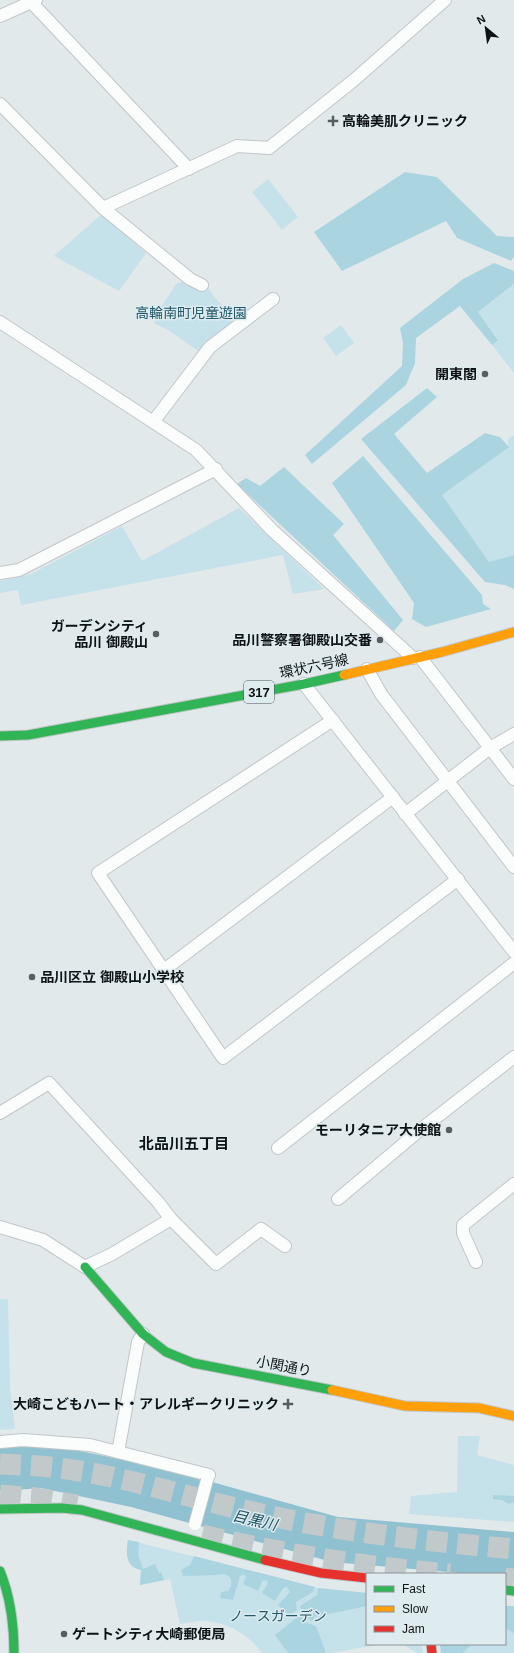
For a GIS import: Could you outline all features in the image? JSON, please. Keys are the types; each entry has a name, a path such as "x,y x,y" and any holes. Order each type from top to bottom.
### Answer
{"street":[{"path":"103,208 236,146 269,148 354,80 445,0"},
{"path":"0,16 15,6 33,1 189,168"},
{"path":"0,104 103,208 190,279 202,285"},
{"path":"153,422 210,347 273,298"},
{"path":"0,322 196,450 216,469 272,530 417,658 514,779"},
{"path":"0,573 19,570 216,469"},
{"name":"環状六号線","path":"0,736 28,735 304,684 417,658 514,632"},
{"path":"367,669 381,694 514,867"},
{"path":"304,684 514,952"},
{"path":"333,720 98,873 223,1058 458,879"},
{"path":"405,814 490,748 514,734"},
{"path":"164,970 392,797"},
{"path":"278,1148 514,963"},
{"path":"338,1199 420,1130 514,1057"},
{"path":"0,1113 49,1084 151,1194 171,1219 216,1264 261,1229 285,1246"},
{"path":"476,1262 463,1233 463,1225 514,1184"},
{"path":"0,1227 43,1240 85,1267 112,1254 171,1219"},
{"name":"小関通り","path":"85,1267 143,1334 166,1352 193,1363 301,1383 405,1406 479,1408 514,1416"},
{"path":"118,1452 138,1342 143,1334"},
{"path":"0,1442 24,1440 54,1441 90,1445 209,1475 191,1539"},
{"path":"0,1510 62,1508 82,1510 191,1539 282,1566 320,1573 366,1578"},
{"path":"0,1571 8,1590 14,1622 14,1653"}],"green space":[{"path":"268,179 298,217 282,230 252,192"},
{"path":"102,214 146,253 119,291 54,256"},
{"name":"高輪南町児童遊園","path":"190,279 208,288 215,298 228,311 234,329 204,355 168,330 154,323 160,309 176,284"},
{"path":"514,284 514,373 492,345 498,339 478,312"},
{"path":"341,325 354,343 336,356 323,338"},
{"path":"514,435 514,555 489,562 442,495 508,447 508,439"},
{"path":"239,508 324,589 293,594 283,555 21,605 18,590 0,593 0,581 31,574 122,526 142,561"},
{"path":"0,1299 8,1299 10,1387 15,1429 0,1430"},
{"path":"458,1436 480,1436 477,1455 514,1465 514,1522 409,1514 411,1496 457,1492"},
{"name":"ノースガーデン","path":"128,1540 318,1588 366,1593 366,1645 376,1645 332,1653 262,1653 250,1640 228,1626 219,1623 202,1621 180,1624 170,1579 140,1585 141,1570 132,1566 129,1562 127,1549"},
{"path":"506,1606 514,1606 514,1653 441,1653 440,1645 506,1645"},
{"path":"404,1645 422,1645 423,1653 417,1653"}],"shaded area":[{"path":"405,172 437,177 497,236 514,237 514,257 511,261 457,238 446,221 342,271 314,232"},
{"path":"494,263 514,271 514,284 478,312 498,340 492,345 460,306 416,338 415,363 406,385 312,464 305,455 402,366 403,343 400,328 463,279"},
{"path":"427,388 437,397 394,434 427,473 485,433 500,437 509,447 442,495 489,562 514,555 514,589 505,585 485,582 361,439"},
{"path":"363,456 482,595 483,604 491,609 426,627 412,619 414,603 332,483"},
{"path":"284,467 344,524 333,535 403,620 394,631 237,484 246,478 260,486"},
{"path":"493,1495 514,1496 514,1502 509,1504 502,1500 493,1499"},
{"path":"128,1540 139,1542 138,1555 143,1569 155,1564 159,1573 161,1572 164,1580 140,1585 141,1570 132,1566 129,1562 127,1554"},
{"path":"194,1556 315,1587 313,1592 296,1602 297,1610 289,1616 278,1605 290,1592 287,1587 283,1588 275,1601 262,1593 268,1583 267,1581 262,1581 258,1591 243,1584 246,1577 244,1574 240,1576 233,1600 220,1598 221,1592 228,1591 231,1584 230,1578 225,1574 183,1576 181,1570 190,1565"},
{"path":"318,1588 366,1593 366,1606 314,1617 315,1622 306,1616 300,1606 317,1595"},
{"path":"506,1606 514,1606 514,1633 506,1629"},
{"path":"300,1615 307,1623 316,1626 326,1653 288,1653 275,1635"},
{"path":"440,1645 471,1645 463,1653 441,1653"}],"water":[{"name":"目黒川","path":"46,1444 158,1467 338,1517 514,1532 514,1577 506,1577 506,1573 459,1573 332,1562 131,1507 41,1488 0,1491 0,1448"}],"tunnel":[{"path":"0,1464 27,1465 94,1473 244,1510 311,1524 412,1539 514,1549"},
{"path":"0,1495 36,1498 77,1505"},
{"path":"202,1535 325,1559 388,1568 440,1573"},
{"path":"506,1578 514,1579"}],"traffic: fast":[{"path":"0,736 28,735 304,684 344,675"},
{"path":"85,1267 143,1334 166,1352 193,1363 332,1390"},
{"path":"0,1509 62,1508 82,1510 265,1560"},
{"path":"0,1571 7,1591 11,1611 14,1653"},
{"path":"506,1590 514,1591"}],"traffic: slow":[{"path":"344,675 442,652 514,632"},
{"path":"332,1390 405,1406 479,1408 514,1416"}],"traffic: jam":[{"path":"265,1560 321,1573 366,1578"},
{"path":"431,1645 432,1653"}],"place":[{"name":"高輪美肌クリニック","path":"333,121"},
{"name":"開東閣","path":"485,374"},
{"name":"ガーデンシティ 品川 御殿山","path":"156,634"},
{"name":"品川警察署御殿山交番","path":"380,640"},
{"name":"品川区立 御殿山小学校","path":"32,977"},
{"name":"モーリタニア大使館","path":"449,1130"},
{"name":"大崎こどもハート・アレルギークリニック","path":"288,1404"},
{"name":"ゲートシティ大崎郵便局","path":"64,1634"}],"district":[{"name":"北品川五丁目","path":"184,1143"}]}
